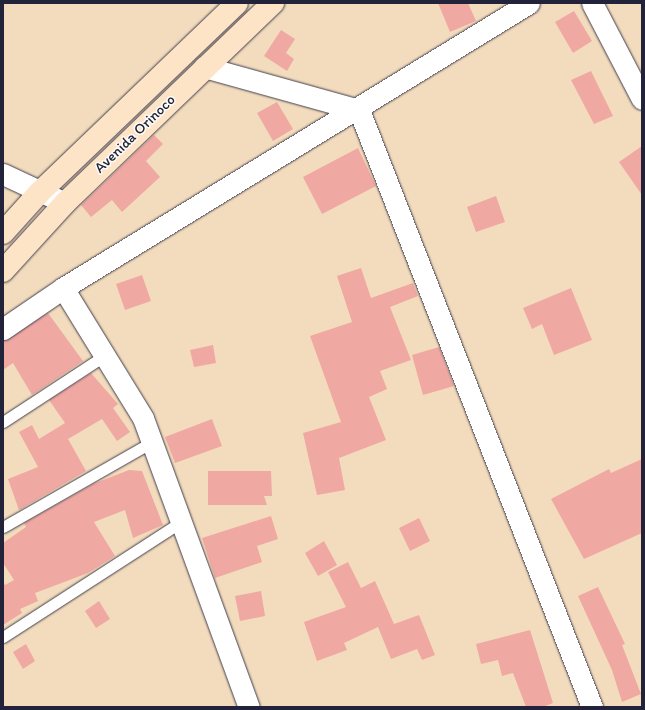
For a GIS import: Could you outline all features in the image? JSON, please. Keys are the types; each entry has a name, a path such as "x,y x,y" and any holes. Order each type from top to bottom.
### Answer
{"street":[{"name":"Avenida Orinoco","path":"3,234 39,193 237,3"},
{"name":"Avenida Orinoco","path":"3,271 65,203 204,67 273,3"},
{"path":"3,329 63,288 359,110 529,3"},
{"path":"592,3 642,99"},
{"path":"204,67 359,110"},
{"path":"359,110 592,707"},
{"path":"3,174 39,193 65,203"},
{"path":"63,288 106,354 143,418 249,707"}],"lane":[{"path":"3,422 106,354"},
{"path":"3,527 152,442"},
{"path":"3,638 182,521"}],"building":[{"path":"438,3 468,3 476,21 450,32"},
{"path":"574,11 592,41 573,53 555,22"},
{"path":"281,30 295,39 286,53 294,59 287,71 264,56"},
{"path":"591,71 613,116 594,124 571,80"},
{"path":"277,102 293,129 273,141 257,113"},
{"path":"154,135 163,144 146,161 160,177 122,212 112,200 91,217 81,205"},
{"path":"642,146 642,195 619,162"},
{"path":"358,148 376,186 322,214 303,177"},
{"path":"496,196 505,222 476,232 467,207"},
{"path":"361,268 371,298 413,283 418,296 390,307 411,360 380,371 387,389 369,397 386,440 339,458 345,490 317,495 303,433 341,422 310,336 352,322 337,276"},
{"path":"142,275 151,301 125,310 116,284"},
{"path":"571,288 592,340 554,355 542,324 532,329 523,308"},
{"path":"48,313 83,361 32,395 13,363 3,370 3,341"},
{"path":"213,345 216,363 194,367 190,350"},
{"path":"439,347 454,386 423,395 412,355"},
{"path":"91,373 118,404 113,408 130,432 117,441 102,419 68,439 86,471 19,510 8,479 38,467 19,432 32,425 39,439 65,423 49,400"},
{"path":"212,419 222,446 175,463 165,437"},
{"path":"642,459 642,533 584,559 551,499 609,469 611,473"},
{"path":"129,470 142,471 163,525 133,538 125,510 94,522 115,556 88,573 35,593 38,601 20,609 22,613 3,625 3,581 5,585 14,580 3,563 3,543 26,527 24,523 93,484"},
{"path":"208,471 271,471 272,496 264,496 267,505 208,505"},
{"path":"271,516 278,539 257,546 262,562 215,578 202,538"},
{"path":"419,518 430,541 410,551 399,528"},
{"path":"324,541 337,565 318,576 305,553"},
{"path":"348,562 361,588 375,581 394,624 419,615 435,655 422,660 417,649 391,659 378,627 344,643 347,650 317,661 304,622 346,607 328,572"},
{"path":"598,587 625,644 622,645 641,694 622,702 612,670 578,596"},
{"path":"261,591 265,616 240,621 235,596"},
{"path":"99,601 110,619 96,628 85,611"},
{"path":"530,630 553,703 543,707 526,707 513,673 502,676 498,660 481,664 476,644"},
{"path":"26,644 35,661 23,669 13,652"}]}
